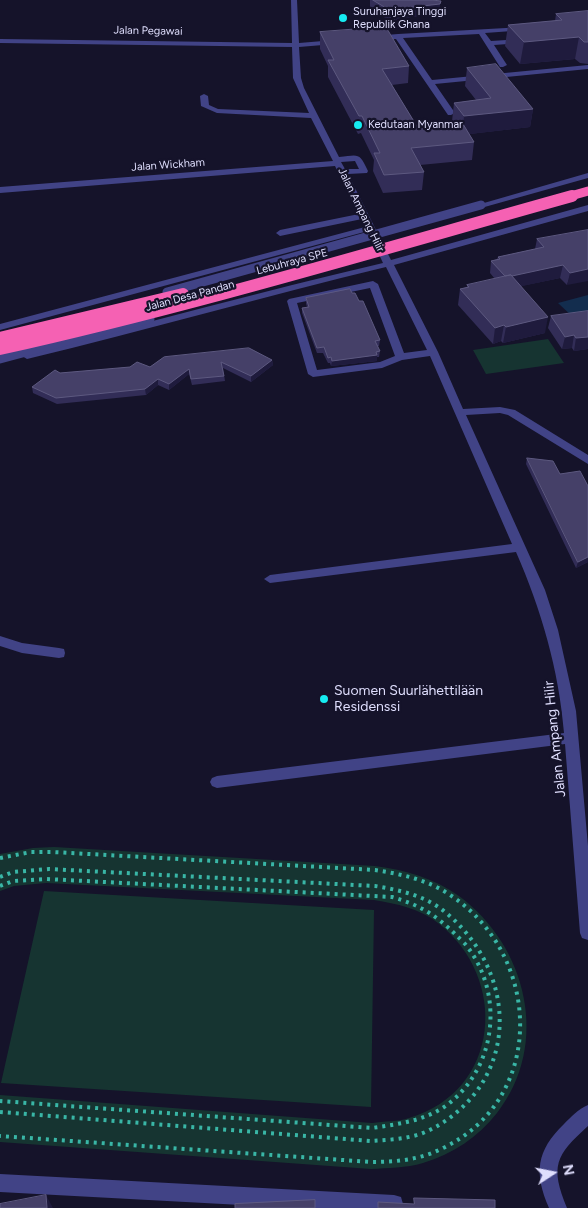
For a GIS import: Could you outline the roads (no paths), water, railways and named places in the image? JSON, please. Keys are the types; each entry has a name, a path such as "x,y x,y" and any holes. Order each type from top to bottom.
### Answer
{"highway":[{"name":"Lebuhraya SPE","path":"0,338 50,328 216,286 588,182"},
{"name":"Lebuhraya SPE","path":"0,349 102,326 242,289 588,191"}],"street":[{"name":"Jalan Ampang Hilir","path":"294,0 297,78 461,412 539,590 552,630 568,702 588,932"},
{"path":"370,39 532,28"},
{"path":"489,43 528,40 522,29"},
{"path":"481,32 503,65"},
{"path":"398,36 451,113"},
{"name":"Jalan Pegawai","path":"0,41 295,45 342,41"},
{"path":"429,82 588,67"},
{"path":"204,96 205,106 217,111 314,116"},
{"name":"Jalan Wickham","path":"0,190 337,162 358,158 365,173 343,172"},
{"name":"Jalan Desa Pandan","path":"0,334 178,290 588,175"},
{"name":"Jalan Desa Pandan","path":"0,360 499,222 588,195"},
{"path":"0,360 134,330 259,295 388,264 588,208"},
{"path":"280,234 364,216"},
{"path":"0,328 370,228"},
{"path":"399,352 373,284 292,301 313,374 382,364 399,352 431,349"},
{"path":"461,412 500,410 511,412 588,460"},
{"path":"270,579 520,547"},
{"path":"0,641 22,648 60,653"},
{"path":"217,782 571,738"},
{"path":"558,1208 548,1179 548,1164 552,1149 588,1114"},
{"path":"0,1183 411,1205"}],"water":[{"path":"588,295 588,316 575,319 558,303"}],"place":[{"name":"Suruhanjaya Tinggi Republik Ghana","path":"343,18"},
{"name":"Kedutaan Myanmar","path":"358,125"},
{"name":"Suomen Suurlähettilään Residenssi","path":"324,699"}]}
